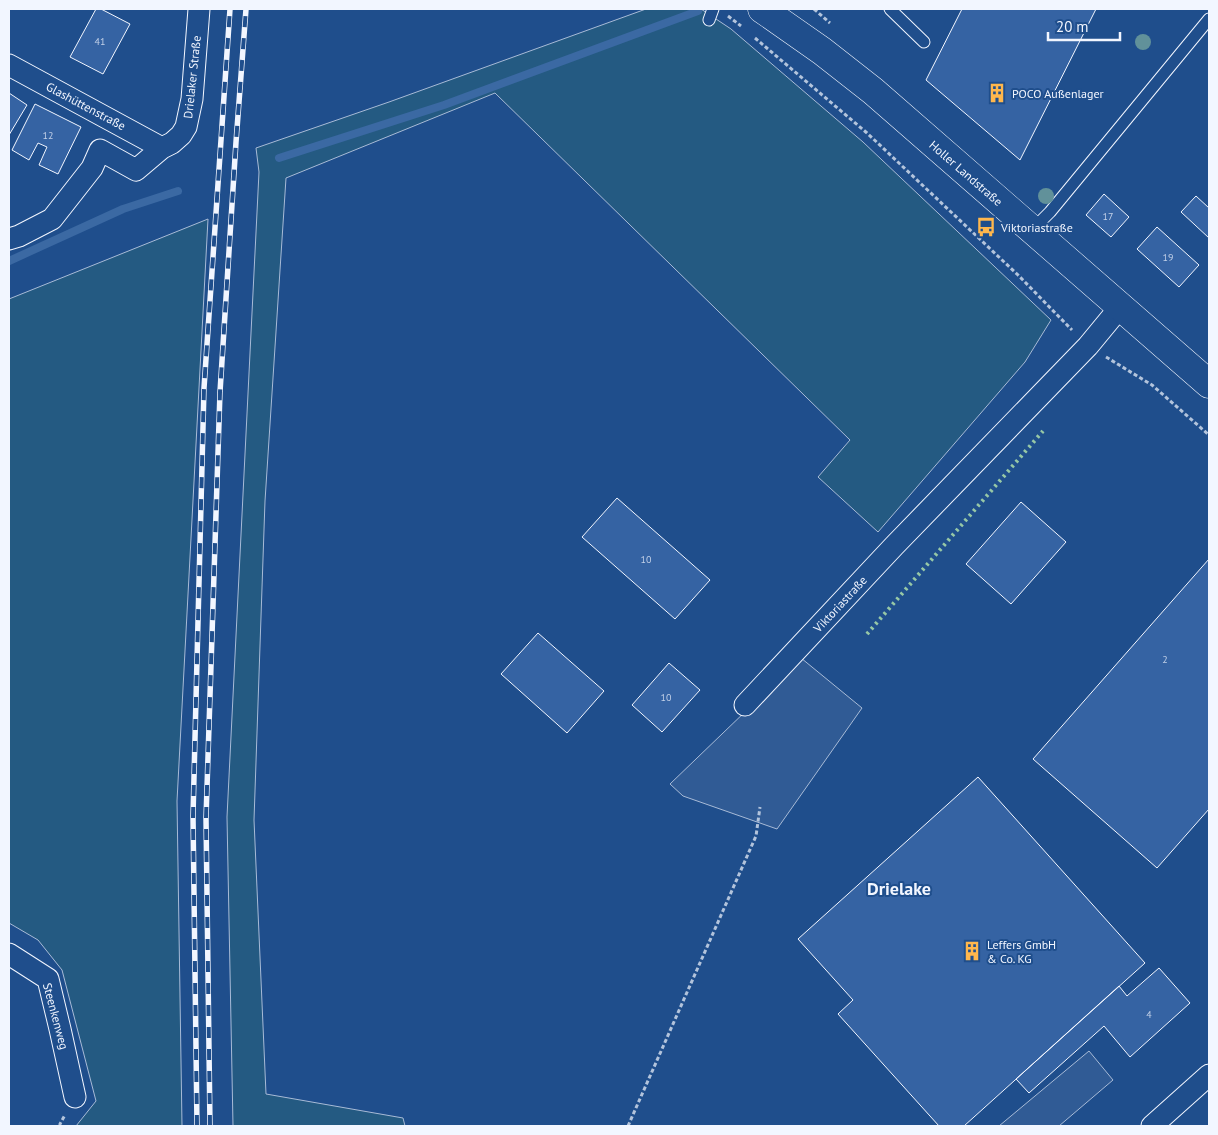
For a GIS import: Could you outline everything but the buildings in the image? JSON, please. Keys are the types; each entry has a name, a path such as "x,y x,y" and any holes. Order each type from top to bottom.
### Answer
{"main road":[{"name":"Holler Landstraße","path":"762,9 815,46 873,91 1209,384"}],"street":[{"name":"Drielaker Straße","path":"100,150 136,170 162,148 172,144 181,135 186,127 192,99 199,9"},
{"name":"Glashüttenstraße","path":"9,65 162,148"},
{"path":"9,239 52,219 92,168 111,120"},
{"name":"Viktoriastraße","path":"745,705 894,546 1088,346 1121,306"},
{"name":"Steenkenweg","path":"9,954 48,979 75,1097"},
{"path":"1152,1126 1209,1075"}],"lane":[{"path":"890,9 924,42"},
{"path":"1032,230 1050,212 1209,19"}],"path":[{"path":"728,15 742,27"},
{"path":"750,34 867,133 1018,275 1088,346 1152,385 1209,435"},
{"path":"628,1126 756,836 760,807"}],"shaded area":[{"path":"646,9 701,9 731,29 863,142 1051,320 1025,362 878,532 818,477 850,440 495,93 286,178 265,501 254,820 266,1094 403,1118 405,1126 233,1126 227,817 259,172 256,148"},
{"path":"208,219 177,801 182,1126 76,1126 96,1101 62,970 38,940 9,923 9,299"},
{"path":"801,658 862,708 777,829 683,796 670,784"},
{"path":"1089,1051 1113,1080 1059,1126 999,1126"}],"waterway":[{"path":"279,158 444,105 698,11"},
{"path":"9,261 123,209 178,191"}],"railway":[{"path":"197,1126 193,816 204,388 230,9"},
{"path":"210,1126 206,818 220,392 246,9"}],"hedge":[{"path":"867,634 1043,431"}],"place":[{"name":"POCO Außenlager","path":"997,93"},
{"name":"Viktoriastraße","path":"986,227"},
{"name":"Leffers GmbH & Co. KG","path":"972,951"}],"district":[{"name":"Drielake","path":"899,888"}]}
